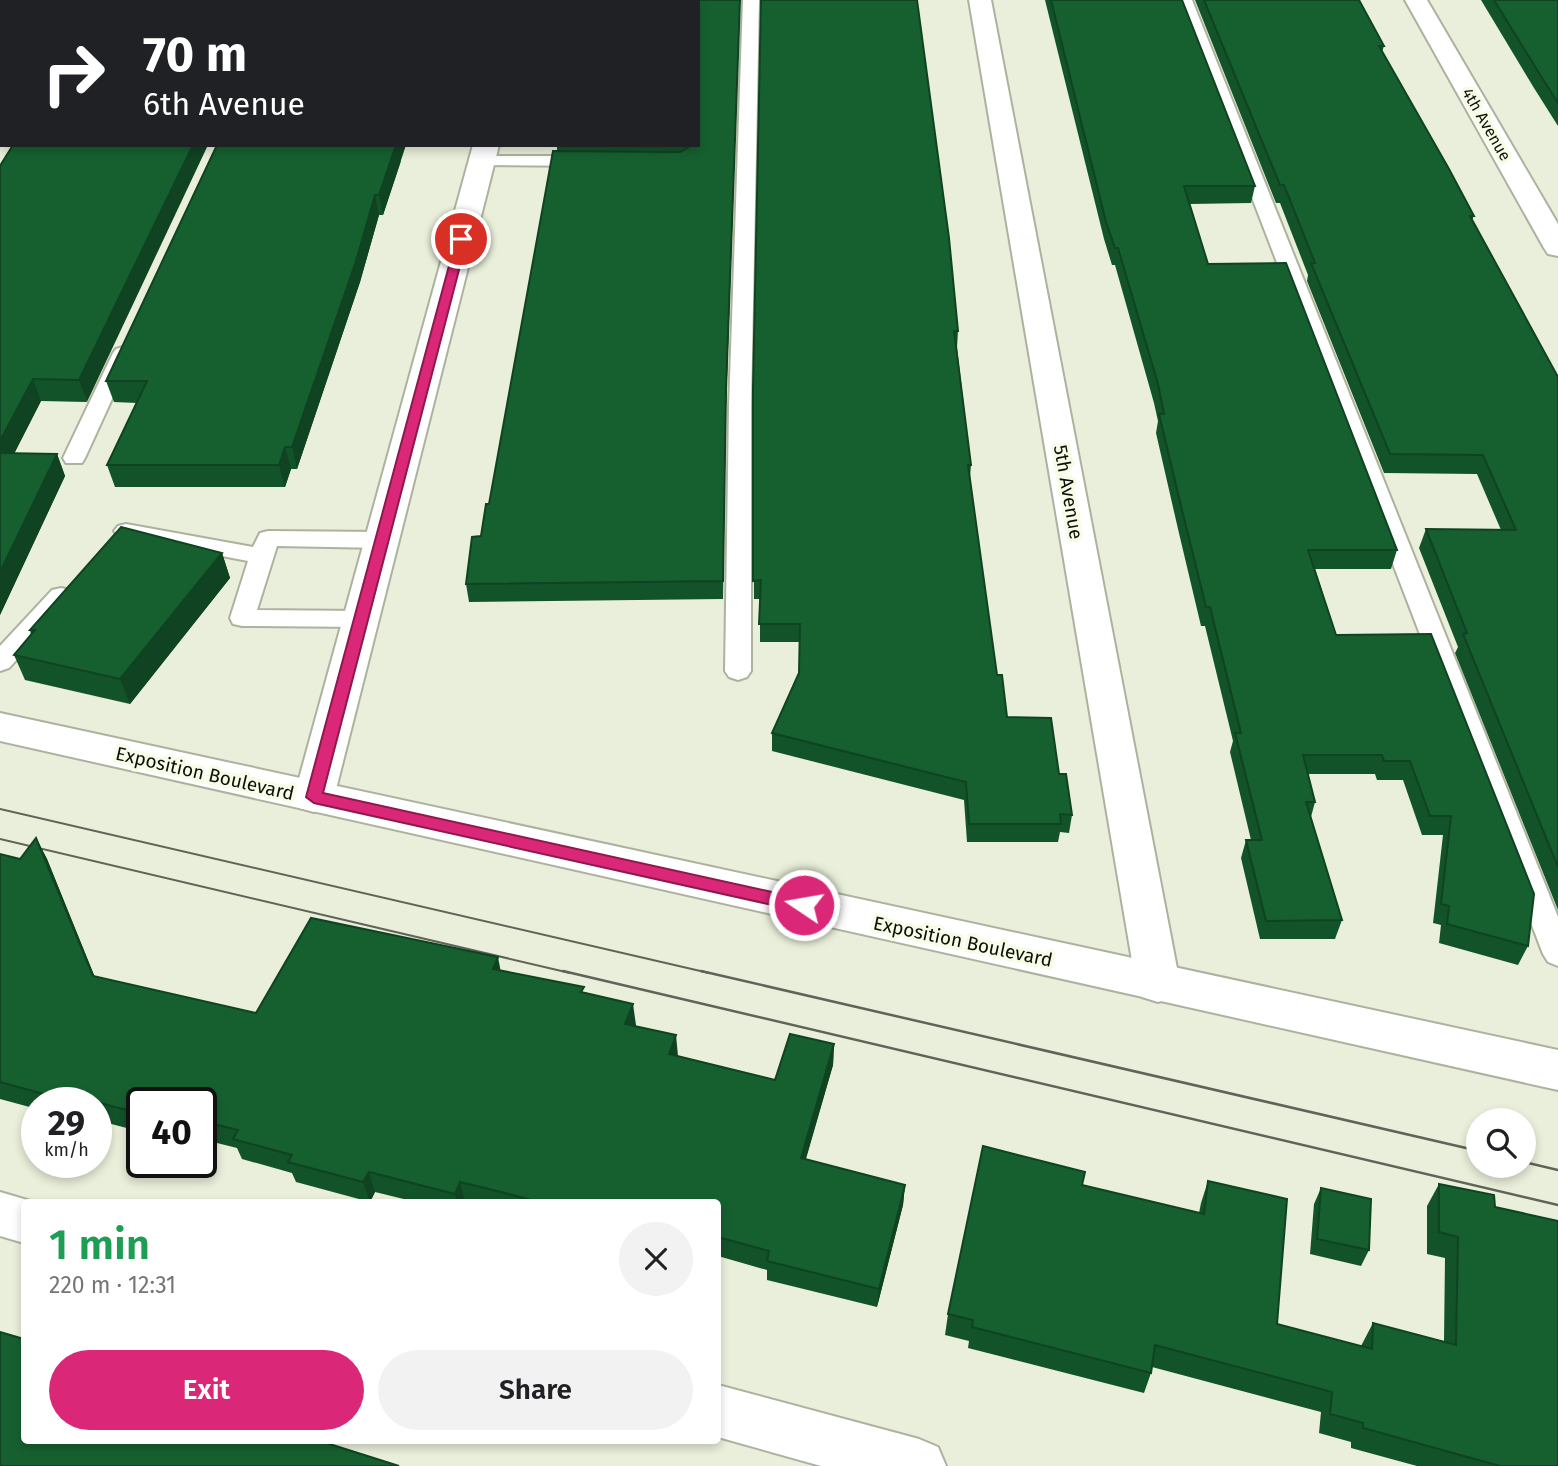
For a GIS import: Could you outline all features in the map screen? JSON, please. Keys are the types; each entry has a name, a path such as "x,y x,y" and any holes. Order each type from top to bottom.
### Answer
{"street":[{"name":"5th Avenue","path":"980,0 1158,984"},
{"name":"4th Avenue","path":"1416,0 1558,248"},
{"path":"314,797 484,153"},
{"name":"Exposition Boulevard","path":"0,727 1558,1070"},
{"path":"0,1214 21,1220"},
{"path":"721,1412 919,1466"}],"lane":[{"path":"738,671 740,407 751,0"},
{"path":"1184,0 1558,954"},
{"path":"484,153 602,161"},
{"path":"74,458 128,341"},
{"path":"113,540 122,530 262,555"},
{"path":"361,619 242,618 268,538 382,540"},
{"path":"0,662 75,581"}],"building":[{"path":"700,0 740,0 726,389 723,581 466,584 472,537 481,536 486,504 489,504 553,151 680,152 689,147 700,147"},
{"path":"761,0 917,0 949,238 958,331 954,331 971,465 968,465 997,675 1002,675 1007,717 1051,718 1059,774 1066,774 1072,815 1060,814 1061,824 969,824 966,782 772,733 799,673 800,624 759,624 761,580 753,581 753,389"},
{"path":"1051,0 1182,0 1255,186 1184,186 1208,264 1286,263 1397,550 1308,550 1336,635 1431,634 1534,894 1528,946 1447,924 1449,906 1441,904 1451,816 1430,816 1410,761 1384,761 1382,755 1303,755 1315,802 1306,802 1342,920 1266,921 1246,840 1262,840 1235,733 1241,733 1210,607 1206,607 1159,414 1164,414 1158,384 1118,248 1115,248 1106,222"},
{"path":"1204,0 1359,0 1384,46 1379,46 1449,169 1474,216 1470,216 1558,377 1558,867 1463,634 1467,633 1426,529 1516,530 1483,455 1390,454 1311,263 1315,263 1284,185 1280,185"},
{"path":"1494,0 1558,0 1558,103 1539,73"},
{"path":"12,147 192,147 79,380 33,379 0,441 0,166"},
{"path":"216,147 395,147 379,195 375,195 356,261 292,447 285,447 279,465 107,465 147,381 106,381"},
{"path":"0,453 57,454 0,572"},
{"path":"121,527 222,553 120,679 14,655 35,630 30,630"},
{"path":"36,838 93,976 256,1013 311,918 498,957 493,969 584,987 581,992 633,1004 625,1024 676,1035 669,1054 775,1080 790,1034 834,1044 801,1158 905,1185 879,1289 767,1261 769,1251 721,1238 721,1199 527,1199 460,1182 455,1194 369,1172 363,1182 288,1162 292,1155 233,1139 238,1130 217,1125 217,1087 126,1087 126,1110 112,1106 112,1087 21,1088 0,1082 0,854 20,859"},
{"path":"983,1146 1085,1172 1082,1185 1204,1214 1208,1181 1287,1199 1277,1324 1372,1349 1373,1323 1456,1345 1458,1237 1439,1232 1439,1184 1494,1195 1495,1207 1558,1221 1558,1466 1500,1466 1363,1428 1363,1423 1330,1414 1332,1392 1155,1345 1151,1373 972,1327 973,1320 948,1314"},
{"path":"1321,1188 1371,1199 1369,1250 1317,1239"},
{"path":"0,1332 21,1338 21,1444 330,1444 399,1466 0,1466"}],"tram line":[{"path":"0,809 709,973"},
{"path":"0,839 570,973"},
{"path":"563,971 1558,1205"},
{"path":"701,971 1466,1148"},
{"path":"1536,1165 1558,1170"}],"route":[{"path":"461,239 314,797 804,905"}]}
